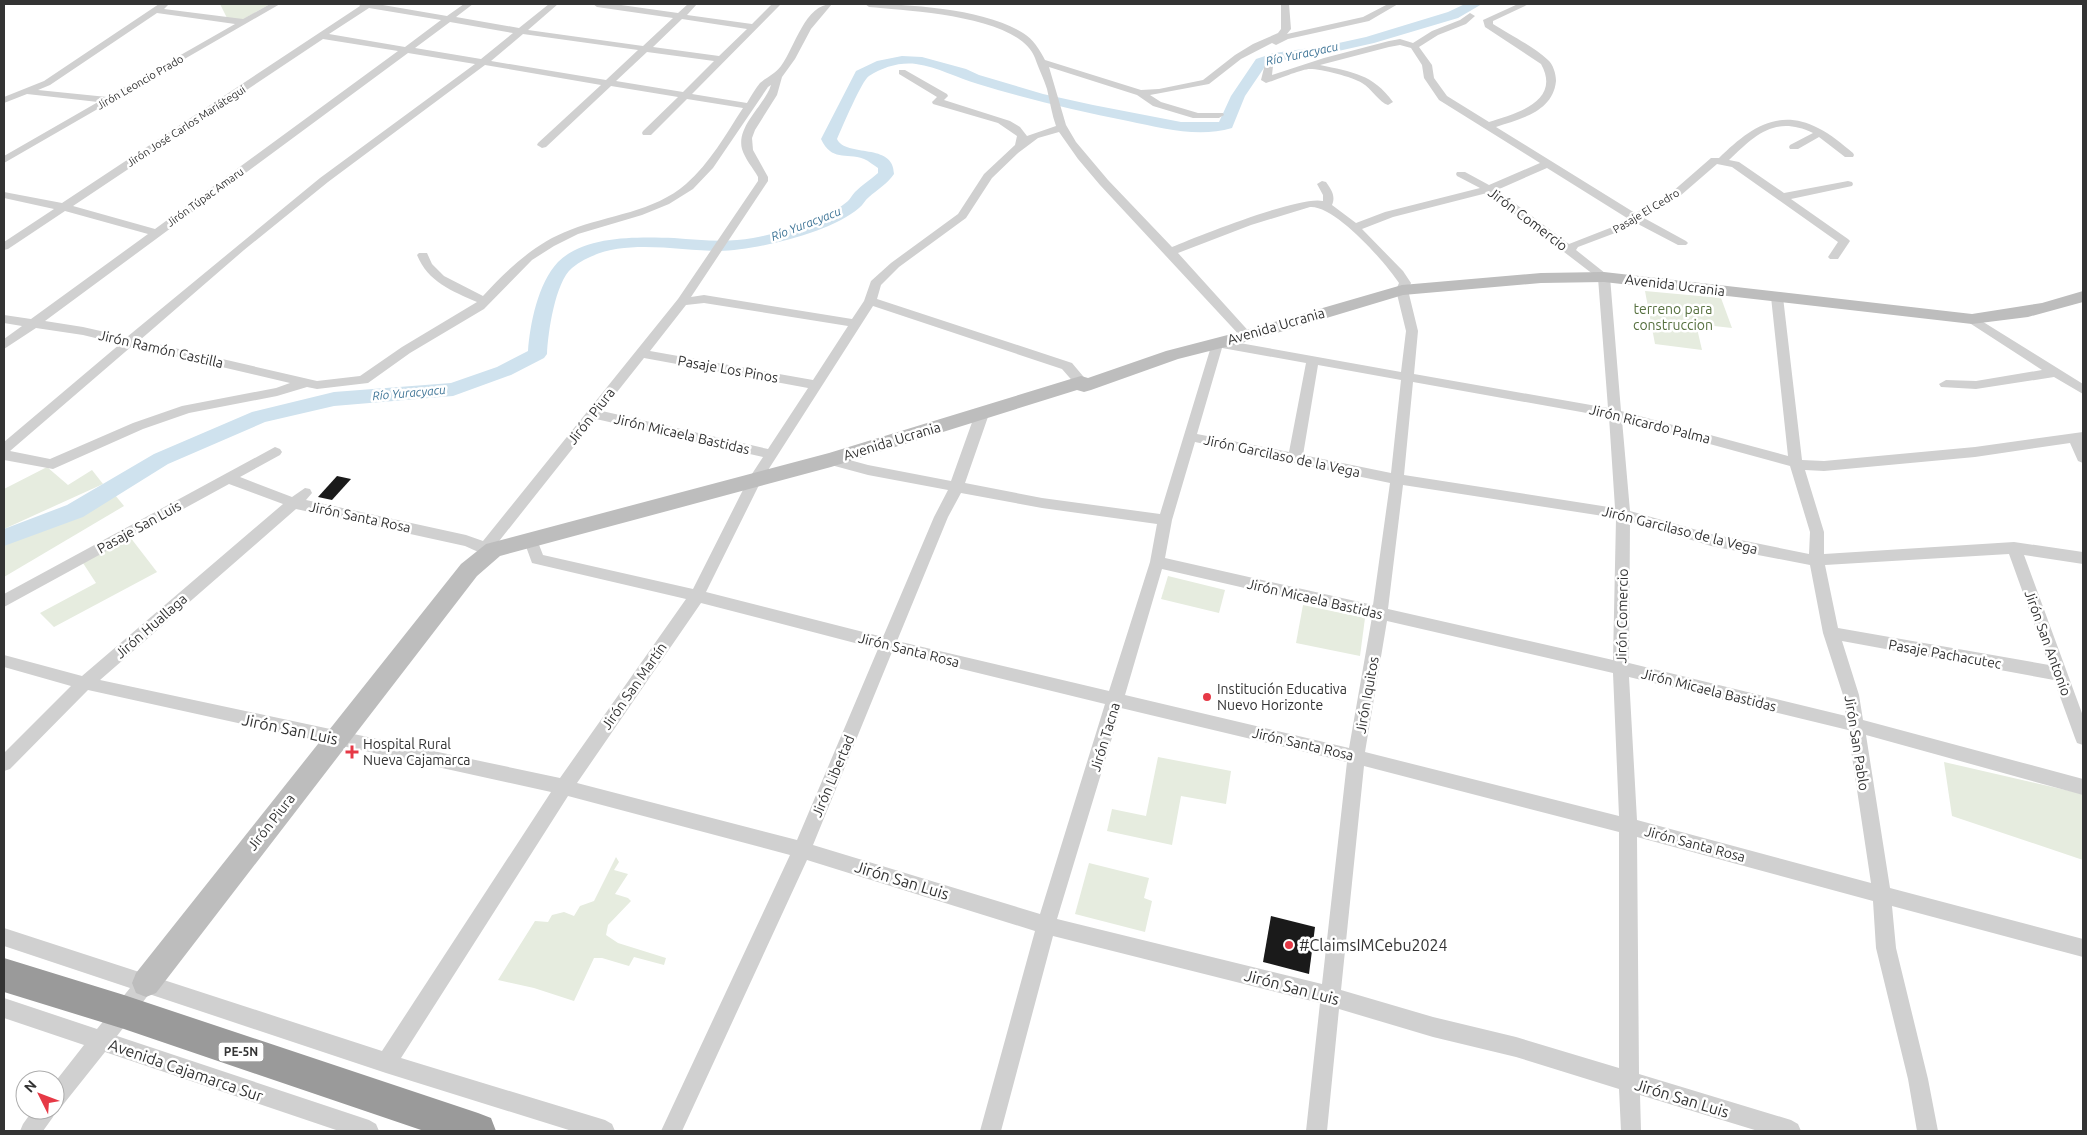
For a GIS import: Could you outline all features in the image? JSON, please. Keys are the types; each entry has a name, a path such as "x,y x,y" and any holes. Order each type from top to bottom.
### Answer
{"highway":[{"name":"PE-5N","path":"4,975 124,1012 478,1131"}],"main road":[{"name":"Avenida Ucrania","path":"489,549 531,541 831,460 1081,382 1084,386 1172,355 1247,336 1402,290 1541,278 1604,277 1972,319 2031,312 2066,303 2083,296"},
{"name":"Jirón Piura","path":"146,983 469,570 489,549"}],"street":[{"path":"4,100 47,83 166,4"},
{"name":"Jirón Leoncio Prado","path":"4,160 276,4"},
{"path":"367,4 519,31 645,47 719,59"},
{"name":"Jirón José Carlos Mariátegui","path":"4,247 322,36 367,4"},
{"name":"Jirón Túpac Amaru","path":"4,345 470,4"},
{"path":"4,449 240,248 362,150 482,63 554,4"},
{"path":"597,4 753,27"},
{"path":"542,145 607,82 693,4"},
{"path":"647,133 687,96 719,59 777,4"},
{"path":"4,455 52,464 138,426 187,409 311,384 363,380 406,350 480,306 528,258 550,244 574,232 638,213 665,202 689,187 708,166 764,85 777,77 799,44 816,13 828,4"},
{"path":"869,4 976,19 997,25 1021,36 1035,49 1051,89 1062,128 1076,149 1120,200 1203,285 1247,336"},
{"path":"1140,94 1206,82 1245,53 1281,35 1286,29 1285,4"},
{"path":"1245,53 1251,53 1285,37 1366,19 1394,4"},
{"path":"1487,126 1533,111 1542,104 1551,84 1551,72 1545,62 1488,25 1488,20 1495,16 1525,4"},
{"path":"155,10 244,22"},
{"path":"1414,46 1435,33 1463,22 1470,16"},
{"path":"322,36 750,106"},
{"path":"1268,66 1266,80 1327,60 1400,42 1414,46 1427,65 1429,78 1443,98 1635,218 1682,243"},
{"path":"1040,61 1140,94 1157,104 1197,116 1219,115"},
{"path":"1312,66 1339,70 1362,78 1383,95 1388,102"},
{"path":"902,72 943,96 938,102 952,104 979,115 1000,119 1014,127 1022,135 1020,147"},
{"name":"Jirón Piura","path":"489,549 682,302 763,181 763,177 746,144 748,133 777,87 777,77"},
{"path":"28,91 108,100"},
{"name":"Pasaje El Cedro","path":"1570,251 1574,246 1619,228 1676,194 1770,123 1800,124 1815,129 1849,155"},
{"name":"Jirón San Martín","path":"386,1063 564,787 697,596 754,480 870,301 875,284 895,265 962,216 988,176 1020,147 1034,136 1062,128"},
{"path":"1794,147 1820,133"},
{"path":"1719,160 1735,164 1844,241 1834,257"},
{"path":"1171,252 1287,209 1316,202 1326,206 1354,228 1389,214 1489,189 1547,164"},
{"name":"Jirón Comercio","path":"1462,174 1489,189 1604,277 1623,514 1621,668 1628,826 1629,1082 1631,1131"},
{"path":"1322,184 1328,194 1329,202 1326,206"},
{"path":"1782,197 1848,184"},
{"path":"4,195 63,207 156,233"},
{"name":"Jirón Iquitos","path":"1316,1131 1356,757 1380,614 1397,479 1412,331 1402,290 1405,283 1399,274 1354,228"},
{"path":"423,255 428,267 438,278 485,301"},
{"name":"Jirón San Pablo","path":"1777,297 1796,464 1817,532 1816,560 1831,633 1851,695 1882,895 1886,948 1916,1070 1927,1131"},
{"path":"682,302 704,299 855,323"},
{"path":"870,301 1066,366 1081,382"},
{"name":"Jirón Ramón Castilla","path":"4,318 128,342 311,384"},
{"path":"1972,319 2083,390"},
{"name":"Jirón Ricardo Palma","path":"1217,343 1616,414 1777,456 1796,464 1824,466 1975,452 2079,438"},
{"name":"Jirón Tacna","path":"990,1131 1046,925 1157,562 1165,520 1217,343"},
{"name":"Pasaje Los Pinos","path":"641,353 816,385"},
{"path":"1295,459 1312,360"},
{"path":"1946,384 1976,385 2057,373"},
{"name":"Jirón Micaela Bastidas","path":"593,414 771,454"},
{"name":"Jirón Libertad","path":"671,1131 802,850 941,517 956,488 982,414"},
{"name":"Jirón Garcilaso de la Vega","path":"1190,437 1397,479 1623,514 1711,540 1795,558 1816,560 2014,548 2083,558"},
{"path":"2079,438 2083,458"},
{"name":"Pasaje San Luis","path":"4,602 275,452"},
{"path":"831,460 869,470 919,478 956,488 1002,494 1049,505 1165,520"},
{"name":"Jirón Santa Rosa","path":"228,478 466,541 489,549"},
{"name":"Jirón Huallaga","path":"4,764 85,683 299,498"},
{"name":"Jirón Santa Rosa","path":"531,541 537,559 697,596 888,645 1356,757 1628,826 2083,948"},
{"name":"Jirón San Antonio","path":"2014,548 2083,738"},
{"name":"Jirón Micaela Bastidas","path":"1157,562 1621,668 1855,725 2083,787"},
{"name":"Pasaje Pachacutec","path":"1831,633 2059,674"},
{"name":"Jirón San Luis","path":"4,661 85,683 564,787 802,850 1046,925 1329,996 1434,1027 1516,1047 1791,1131"},
{"path":"4,937 386,1063 605,1131"},
{"name":"Jirón Piura","path":"65,1086 146,983"},
{"name":"Avenida Cajamarca Sur","path":"4,1008 343,1127 368,1131"},
{"path":"30,1131 38,1120"}],"green space":[{"path":"220,4 270,4 240,21 227,18"},
{"name":"terreno para construccion","path":"1645,291 1721,298 1732,328 1696,324 1702,350 1655,344"},
{"path":"47,467 68,485 92,470 103,484 4,529 4,489"},
{"path":"115,495 124,506 4,577 4,543"},
{"path":"130,537 157,572 54,627 40,613 96,583 83,563"},
{"path":"1168,576 1225,590 1219,613 1161,599"},
{"path":"1303,605 1365,618 1360,656 1296,643"},
{"path":"1158,757 1231,771 1226,804 1181,796 1172,845 1107,831 1112,809 1146,816"},
{"path":"1944,762 2083,794 2083,860 1952,816"},
{"path":"616,857 619,862 614,870 628,874 615,894 628,898 631,901 608,925 606,935 618,943 666,958 664,965 634,957 629,966 602,958 594,958 574,1001 534,988 498,980 535,921 548,922 552,915 564,912 574,916 580,906 594,901"},
{"path":"1089,863 1149,878 1144,898 1152,901 1145,932 1075,914"}],"building":[{"path":"337,476 351,479 332,500 318,497"},
{"name":"#ClaimsIMCebu2024","path":"1271,916 1315,927 1309,974 1263,962"}],"waterway":[{"name":"Río Yuracyacu","path":"4,538 75,511 161,459 259,417 334,399 453,389 504,371 537,354 541,320 554,283 565,265 583,253 625,243 718,246 752,243 798,231 842,212 854,204 860,196 886,174 886,166 875,159 864,154 839,150 835,148 829,139 861,74 882,64 902,60 917,60 961,72 974,78 1039,98 1093,110 1181,127 1220,127 1227,125 1238,96 1261,62 1274,57 1325,50 1369,40 1453,15 1475,4"}],"place":[{"name":"Institución Educativa Nuevo Horizonte","path":"1207,697"},
{"name":"Hospital Rural Nueva Cajamarca","path":"352,752"},
{"name":"#ClaimsIMCebu2024","path":"1289,945"}]}
